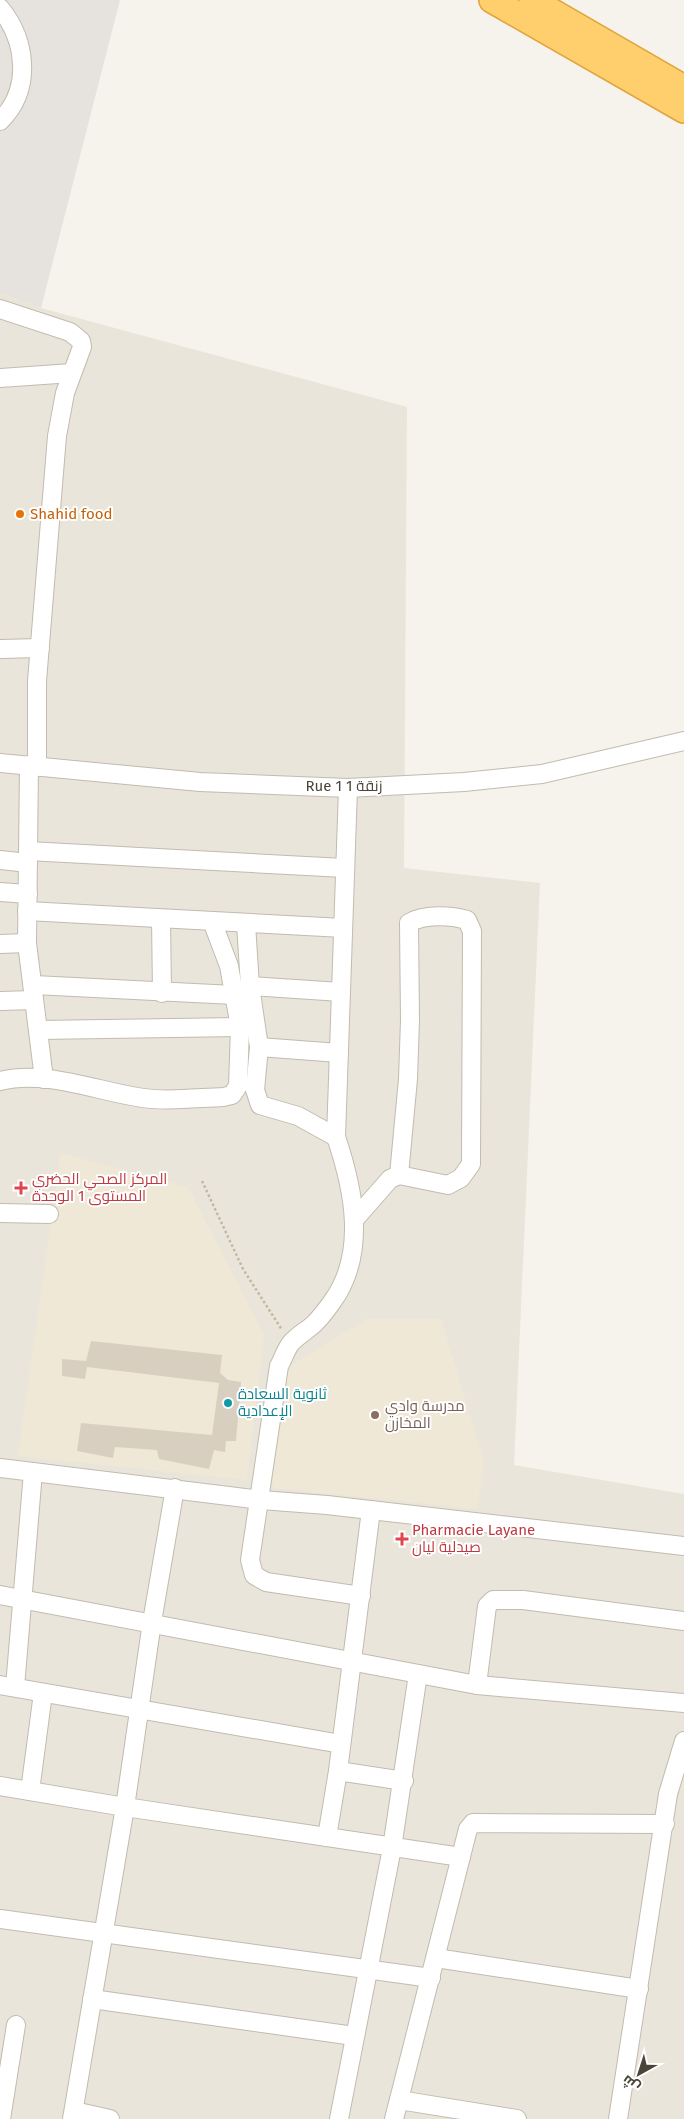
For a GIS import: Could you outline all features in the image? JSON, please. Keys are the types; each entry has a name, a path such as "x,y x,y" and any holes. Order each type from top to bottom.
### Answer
{"highway":[{"path":"492,0 684,110"},
{"path":"532,0 684,88"}],"street":[{"path":"0,8 17,36 22,64 20,90 16,102 0,121"},
{"path":"0,309 76,336 82,346 72,373 57,436 40,648 28,857 27,943 44,1079"},
{"path":"0,378 72,373"},
{"path":"0,649 40,648"},
{"name":"Rue 1 زنقة 1","path":"0,763 200,782 348,788 464,782 542,774 684,741"},
{"path":"348,788 336,1137 342,1156 354,1220 354,1246 351,1265 336,1294 314,1323 290,1343 279,1366 261,1500 250,1560 254,1575 266,1582 361,1596"},
{"path":"0,860 28,857 344,868"},
{"path":"0,892 28,894"},
{"path":"27,911 343,928"},
{"path":"354,1220 390,1178 399,1175 448,1185 461,1178 471,1164 472,931 467,920 456,917 417,918 409,923 409,1040 399,1175"},
{"path":"161,919 162,993"},
{"path":"0,1081 12,1078 44,1079 140,1098 223,1097 232,1095 238,1086 240,1027 229,966 212,921"},
{"path":"246,924 250,986 259,1048 255,1090 260,1106 298,1116 336,1137"},
{"path":"0,944 27,943"},
{"path":"250,986 342,992"},
{"path":"0,1001 34,992 234,995"},
{"path":"38,1030 240,1027"},
{"path":"259,1048 339,1053"},
{"path":"0,1213 49,1214"},
{"path":"0,1468 261,1500 371,1510 684,1546"},
{"path":"33,1472 24,1599 8,1686 341,1744"},
{"path":"110,2119 73,2115 125,1807 152,1622 175,1488"},
{"path":"327,1837 353,1661 371,1510"},
{"path":"0,1595 152,1622 477,1685 684,1704"},
{"path":"477,1685 487,1606 493,1600 523,1600 684,1622"},
{"path":"339,2119 404,1781 418,1674"},
{"path":"30,1791 43,1693"},
{"path":"618,2119 665,1824 668,1794 684,1741"},
{"path":"338,1771 404,1781"},
{"path":"0,1786 461,1858"},
{"path":"394,2119 432,1978 468,1829 473,1823 665,1824"},
{"path":"0,1919 432,1978"},
{"path":"436,1958 639,1989"},
{"path":"92,1999 354,2036"},
{"path":"1,2119 3,2084 16,2025"},
{"path":"399,2100 517,2119"}],"path":[{"path":"202,1182 243,1268 290,1343"}],"shaded area":[{"path":"0,0 120,0 41,308 0,293"},
{"path":"0,293 41,308 407,407 404,868 540,883 514,1465 684,1494 684,2119 0,2119"},
{"path":"61,1153 188,1187 264,1335 247,1480 18,1456"},
{"name":"مدرسة وادي المخازن","path":"367,1319 441,1319 484,1462 477,1509 272,1488 286,1368"}],"building":[{"name":"ثانوية السعادة الإعدادية","path":"91,1341 222,1355 220,1373 228,1380 241,1382 236,1441 226,1441 225,1452 214,1450 209,1469 159,1459 157,1450 115,1447 113,1458 77,1451 81,1423 212,1435 219,1383 87,1367 85,1379 62,1376 62,1359 86,1361"}],"place":[{"name":"Shahid food","path":"20,514"},
{"name":"المركز الصحي الحضري المستوى 1 الوحدة","path":"21,1188"},
{"name":"ثانوية السعادة الإعدادية","path":"228,1403"},
{"name":"مدرسة وادي المخازن","path":"375,1415"},
{"name":"Pharmacie Layane صيدلية ليان","path":"402,1539"}]}
